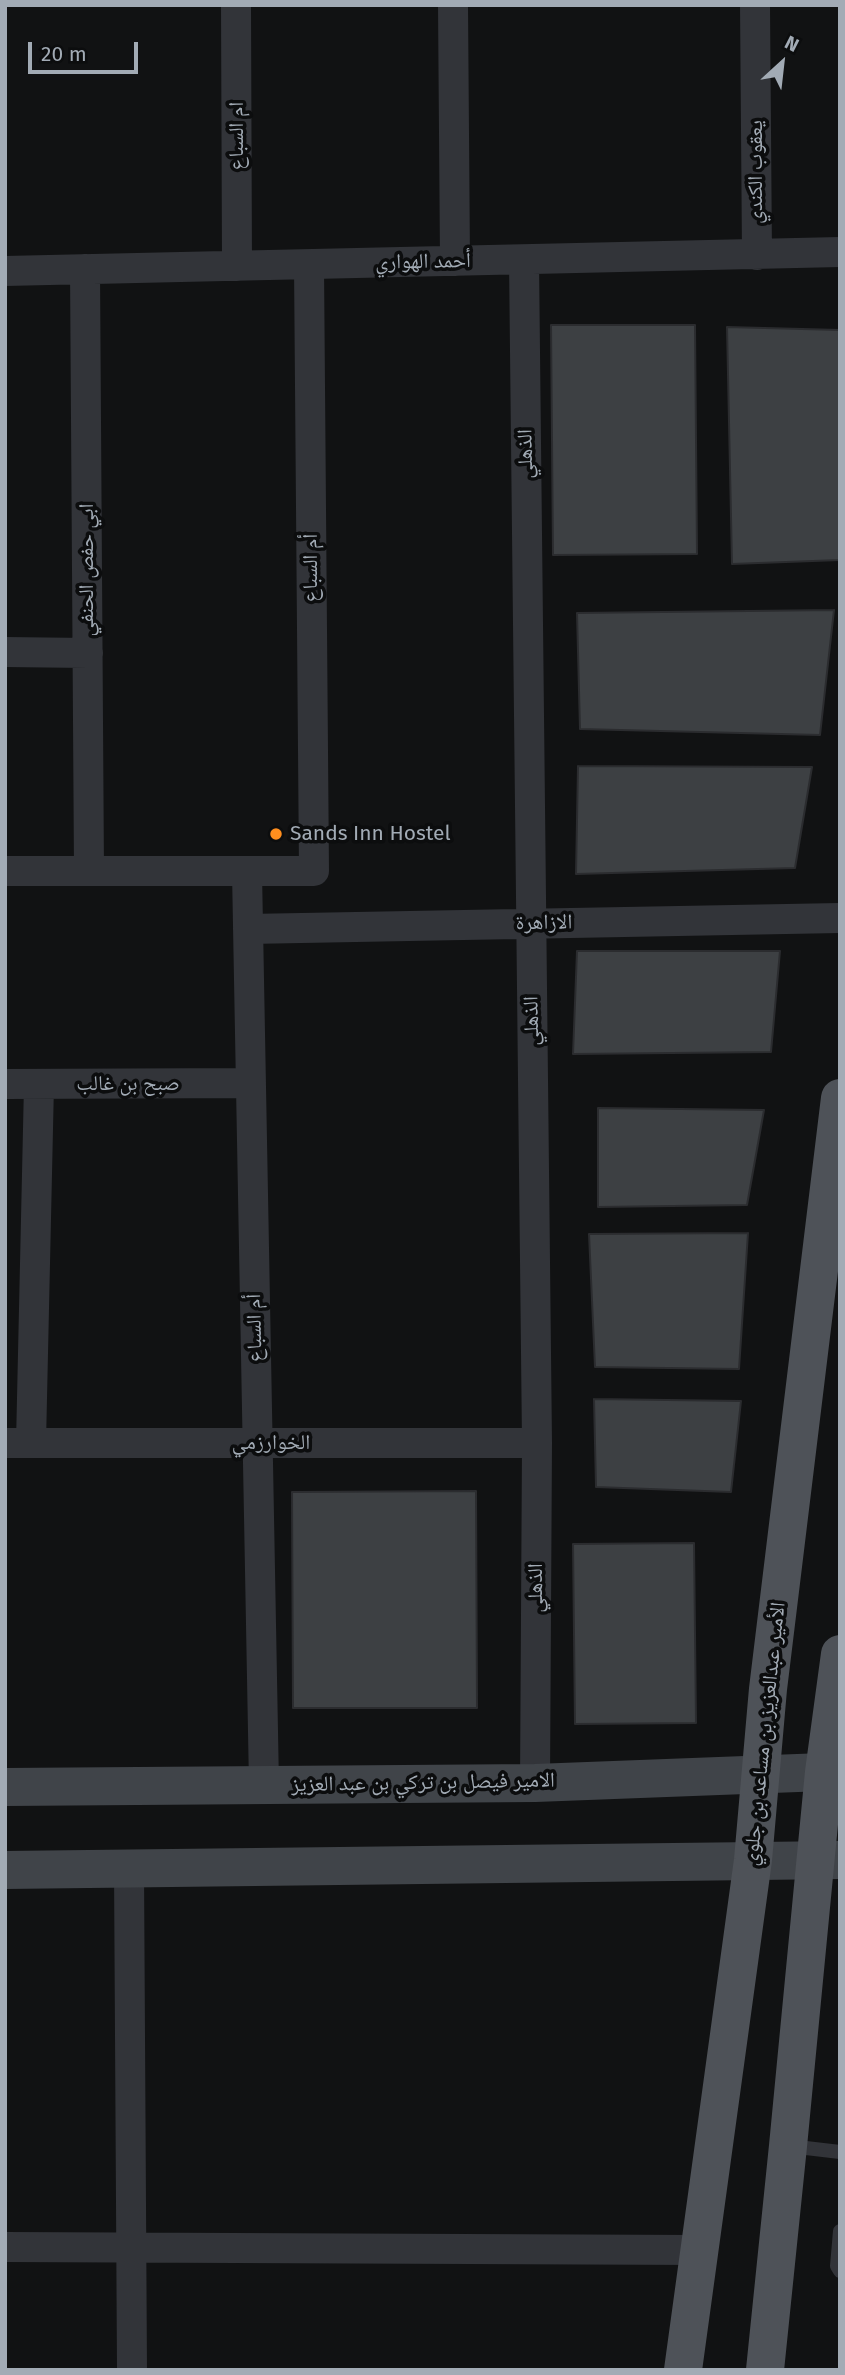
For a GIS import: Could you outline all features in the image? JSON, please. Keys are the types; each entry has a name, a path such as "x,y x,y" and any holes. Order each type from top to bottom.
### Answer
{"main road":[{"name":"الأمير عبدالعزيز بن مساعد بن جلوي","path":"682,2370 753,1860 770,1676 840,1098"},
{"path":"765,2370 788,2146 828,1860 840,1654"},
{"name":"الامير فيصل بن تركي بن عبد العزيز","path":"5,1787 535,1783 832,1773"},
{"path":"5,1870 828,1860"}],"street":[{"name":"ام السباع","path":"236,5 237,266"},
{"path":"453,5 455,261"},
{"name":"يعقوب الكندي","path":"755,5 757,255"},
{"name":"أحمد الهواري","path":"5,271 840,252"},
{"name":"الذهلي","path":"524,260 537,1443 535,1783"},
{"name":"أم السباع","path":"264,1785 247,872 314,871 309,265"},
{"name":"ابي حفص الحنفي","path":"85,270 89,872"},
{"path":"5,652 88,653"},
{"path":"5,871 247,872"},
{"name":"الازاهرة","path":"248,929 840,918"},
{"name":"صبح بن غالب","path":"5,1084 251,1083"},
{"path":"18,1443 39,1084"},
{"name":"الخوارزمي","path":"18,1443 537,1443"},
{"path":"129,1868 132,2370"},
{"path":"5,2247 698,2250"}],"lane":[{"path":"788,2146 840,2152"},
{"path":"840,2231 837,2266 840,2271"}],"building":[{"path":"551,325 695,325 697,554 553,555"},
{"path":"727,327 840,330 840,560 732,564"},
{"path":"834,610 820,735 580,729 577,613"},
{"path":"578,766 812,767 795,868 576,874"},
{"path":"577,951 780,951 771,1052 573,1054"},
{"path":"598,1108 764,1110 747,1205 598,1207"},
{"path":"748,1233 739,1369 595,1367 589,1234"},
{"path":"594,1399 741,1401 731,1492 596,1487"},
{"path":"476,1491 477,1708 293,1708 292,1492"},
{"path":"694,1543 696,1723 575,1724 573,1544"}],"place":[{"name":"Sands Inn Hostel","path":"276,834"}]}
